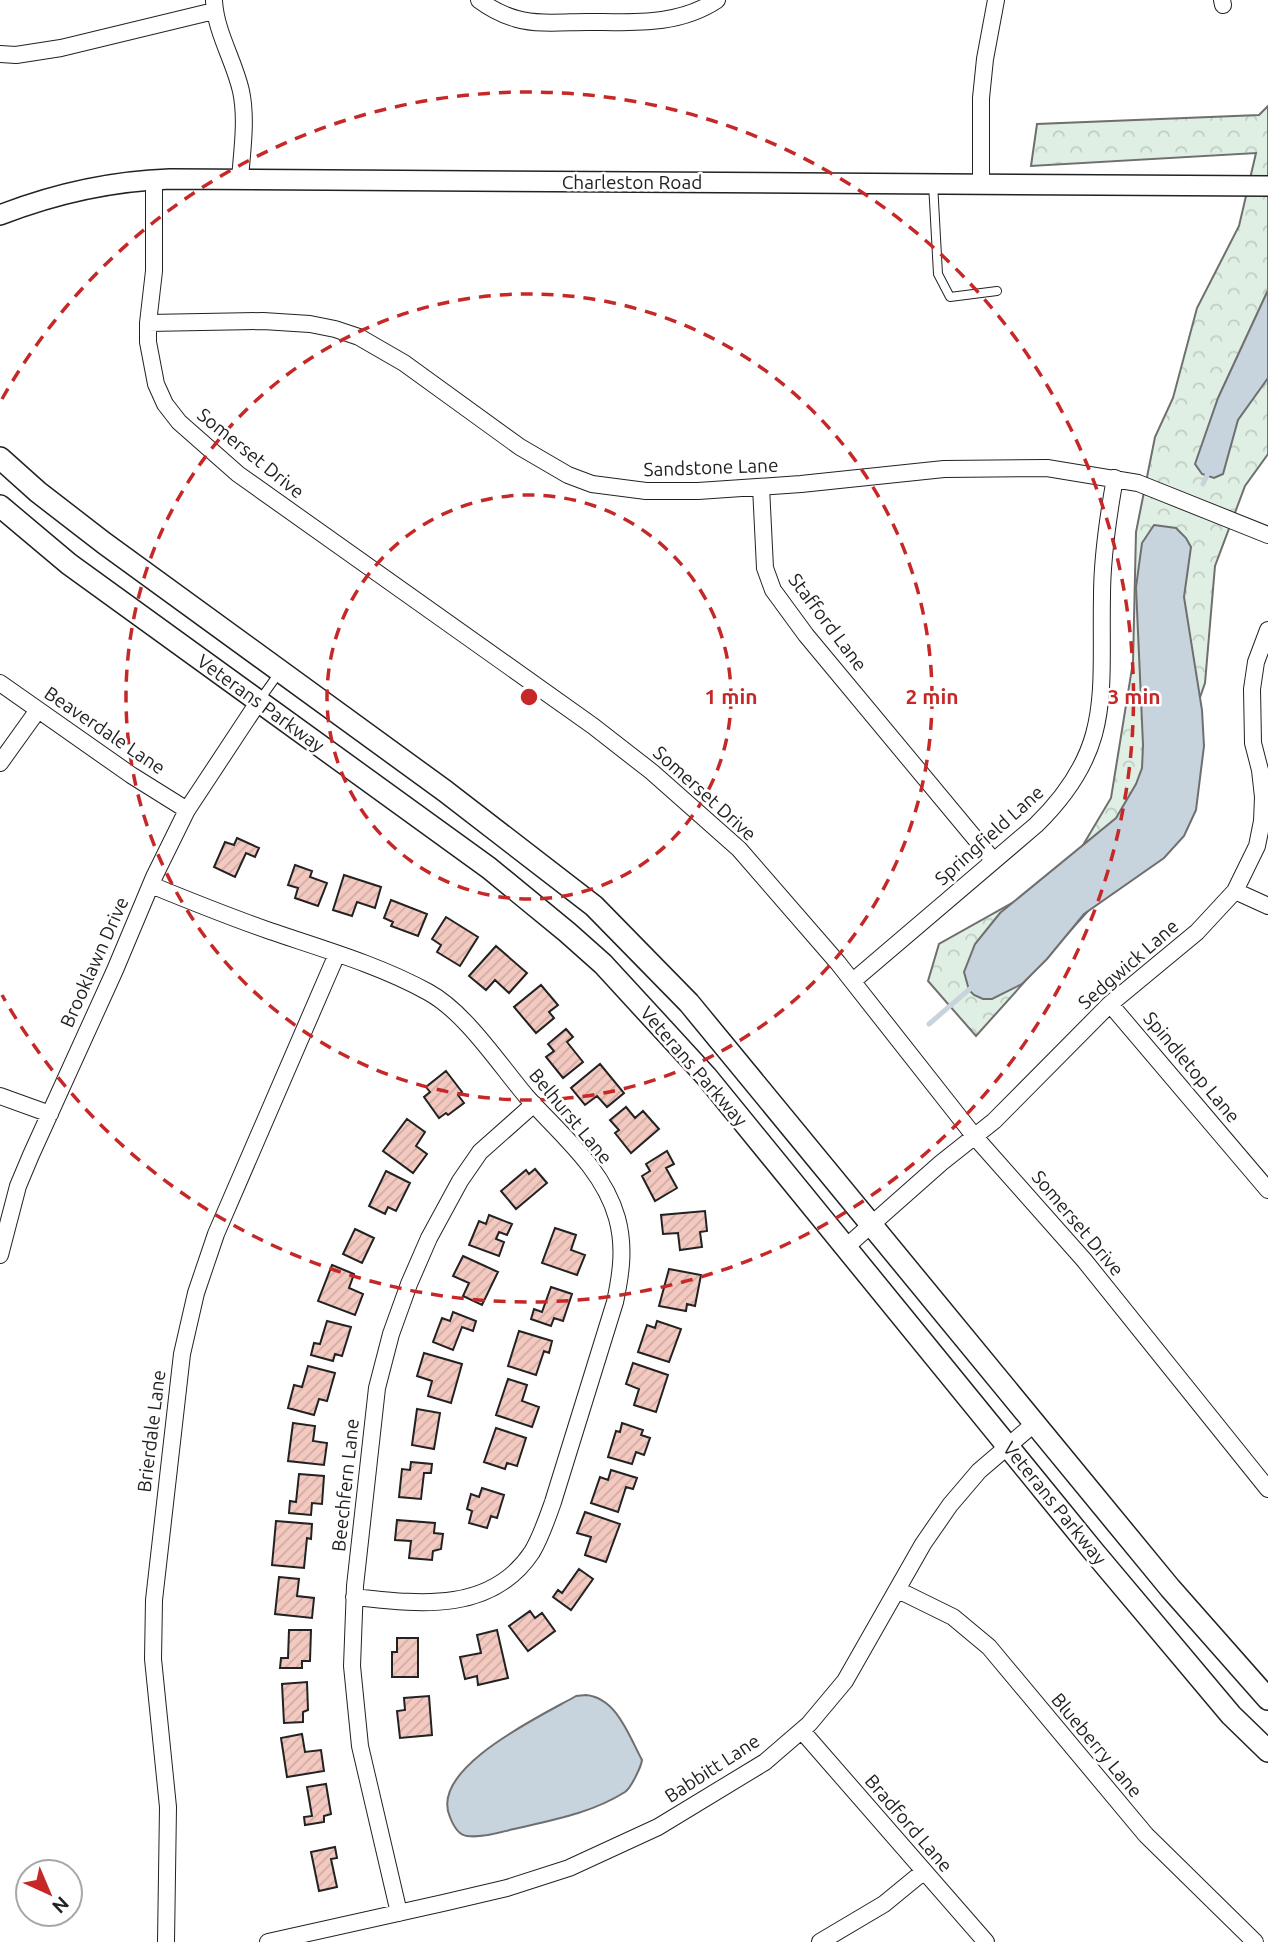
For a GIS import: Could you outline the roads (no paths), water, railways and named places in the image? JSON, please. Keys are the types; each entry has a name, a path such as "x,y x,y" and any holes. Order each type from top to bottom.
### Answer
{"main road":[{"name":"Veterans Parkway","path":"0,458 38,492 104,543 279,673 445,791 594,906 690,1003 1170,1588 1268,1699"},
{"name":"Veterans Parkway","path":"0,506 69,564 489,868 603,964 706,1076 1196,1674 1231,1715 1268,1751"}],"street":[{"path":"479,0 500,13 521,20 614,22 661,21 682,17 717,0"},
{"path":"981,184 981,98 996,0"},
{"path":"0,54 16,55 61,48 214,5 241,90 244,112 240,179"},
{"name":"Charleston Road","path":"0,215 87,189 153,179 1268,186"},
{"name":"Somerset Drive","path":"153,179 154,271 148,323 150,363 165,404 179,422 238,474 574,712 652,772 738,849 853,981 975,1137 1084,1260 1268,1489"},
{"name":"Sandstone Lane","path":"148,323 262,321 335,328 381,349 450,395 520,447 568,475 592,484 632,490 672,491 761,487 944,469 1047,468 1115,478 1161,491 1268,535"},
{"name":"Springfield Lane","path":"853,981 1016,842 1055,807 1071,786 1092,741 1102,693 1105,534 1115,478"},
{"name":"Stafford Lane","path":"761,487 765,568 773,590 806,635 993,860"},
{"name":"Sedgwick Lane","path":"846,1247 941,1163 975,1137 1029,1087 1110,1004 1197,932 1235,891 1257,846 1262,821 1261,734 1252,689 1256,662 1268,630"},
{"name":"Beaverdale Lane","path":"0,683 131,775 187,810"},
{"name":"Brooklawn Drive","path":"0,1255 18,1186 151,885 187,810 259,701"},
{"path":"0,763 38,710"},
{"name":"Belhurst Lane","path":"151,885 377,969 430,993 475,1034 534,1104 567,1138 605,1190 617,1217 622,1245 621,1273 615,1302 543,1529 531,1553 515,1572 495,1588 472,1598 400,1602 354,1597"},
{"path":"1235,891 1268,906"},
{"name":"Brierdale Lane","path":"166,1942 168,1807 153,1659 153,1600 182,1354 197,1293 216,1234 337,954"},
{"name":"Spindletop Lane","path":"1110,1004 1268,1190"},
{"path":"0,1096 50,1114"},
{"name":"Beechfern Lane","path":"399,1913 360,1746 352,1665 354,1597 377,1388 400,1308 419,1260 460,1181 480,1152 534,1104"},
{"name":"Babbitt Lane","path":"268,1942 507,1888 569,1868 658,1827 765,1762 802,1731 845,1681 923,1544 950,1504 979,1471 1035,1423"},
{"name":"Blueberry Lane","path":"898,1590 953,1617 989,1647 1146,1835 1255,1942"},
{"name":"Bradford Lane","path":"802,1731 986,1942"},
{"path":"820,1942 874,1911 923,1872"}],"lane":[{"path":"933,183 938,274 950,296 997,291"},
{"path":"259,701 279,673"}],"waterway":[{"path":"1203,484 1209,471"},
{"path":"929,1024 972,987"}]}
